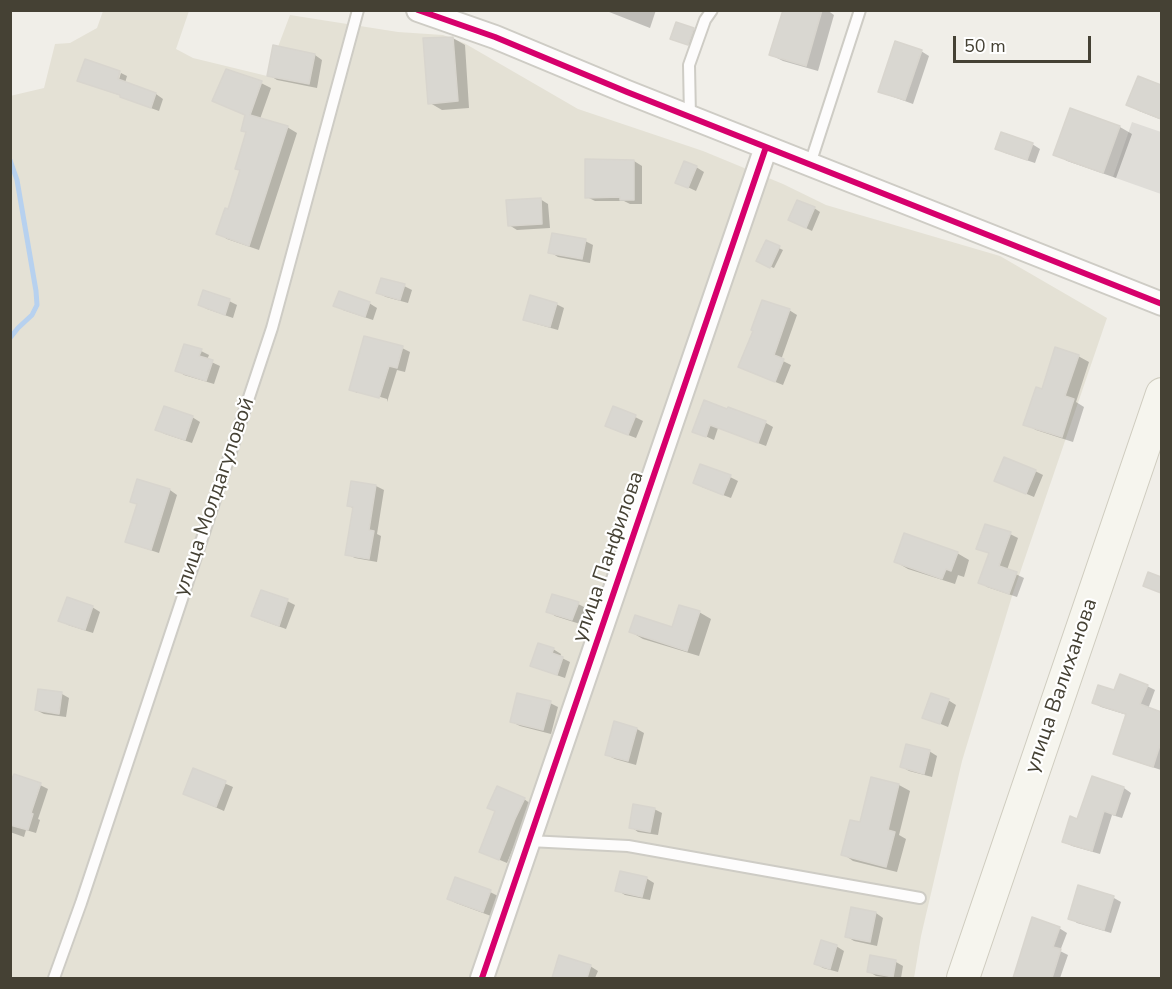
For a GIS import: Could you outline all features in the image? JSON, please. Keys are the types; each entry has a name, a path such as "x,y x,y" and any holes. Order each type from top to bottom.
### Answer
{"main road":[{"name":"улица Валиханова","path":"963,978 1161,394"}],"street":[{"path":"418,10 445,16 690,117 1161,304"},
{"name":"улица Панфилова","path":"482,978 766,147"}],"lane":[{"name":"улица Молдагуловой","path":"54,978 273,328 358,10"},
{"path":"690,117 689,65 705,20 712,10"},
{"path":"810,164 860,10"},
{"path":"530,841 628,846 920,898"}],"shaded area":[{"path":"103,11 189,11 176,49 193,58 267,76 290,15 398,32 443,35 464,43 578,109 703,151 783,184 826,205 1000,256 1107,318 1012,596 962,761 921,936 914,978 11,978 10,96 44,88 55,44 70,43 97,28"},
{"path":"1132,122 1161,132 1161,194 1113,177"}],"building":[{"path":"783,10 822,10 806,66 769,55"},
{"path":"676,22 694,28 688,45 670,39"},
{"path":"453,37 458,101 428,104 423,38"},
{"path":"895,41 922,50 905,100 878,92"},
{"path":"273,45 315,54 309,84 267,76"},
{"path":"85,59 120,71 118,79 156,93 151,108 77,81"},
{"path":"226,69 262,81 250,115 288,126 249,246 216,234 225,208 228,209 240,170 235,169 246,132 241,131 245,115 212,101"},
{"path":"1138,76 1161,85 1161,119 1126,105"},
{"path":"1070,108 1120,126 1103,173 1053,155"},
{"path":"1001,132 1033,143 1027,160 995,149"},
{"path":"585,159 634,160 634,200 620,200 620,197 585,198"},
{"path":"684,161 697,166 688,188 675,183"},
{"path":"541,198 542,224 508,226 506,200"},
{"path":"797,200 815,207 806,228 788,220"},
{"path":"552,233 586,239 582,259 548,253"},
{"path":"766,240 780,246 770,268 756,261"},
{"path":"381,278 405,284 400,300 376,293"},
{"path":"203,290 230,299 225,315 198,305"},
{"path":"339,291 370,302 365,317 333,306"},
{"path":"530,295 557,303 550,327 523,320"},
{"path":"762,300 790,309 774,355 784,359 775,382 738,367 753,331 751,330"},
{"path":"364,336 403,346 397,368 389,366 379,398 349,390"},
{"path":"184,344 202,349 199,356 213,360 206,381 175,371"},
{"path":"1055,347 1079,355 1065,396 1074,399 1062,437 1023,425 1036,387 1042,389"},
{"path":"704,400 766,421 758,443 710,425 706,437 692,432"},
{"path":"164,406 193,416 185,440 155,430"},
{"path":"613,406 636,415 628,435 605,426"},
{"path":"1004,457 1036,470 1026,494 994,481"},
{"path":"700,464 731,475 723,495 693,483"},
{"path":"137,479 170,489 151,550 125,542 137,504 130,502"},
{"path":"351,481 376,485 369,530 374,531 369,559 345,555 353,507 347,506"},
{"path":"985,524 1011,532 999,566 1017,572 1009,594 978,583 989,553 976,549"},
{"path":"904,533 958,552 951,571 946,569 942,579 894,562"},
{"path":"1148,572 1161,577 1161,593 1143,586"},
{"path":"261,590 288,599 279,626 251,616"},
{"path":"552,594 579,602 572,620 546,612"},
{"path":"67,597 93,606 85,630 58,621"},
{"path":"679,605 700,611 687,651 629,632 635,615 672,627"},
{"path":"538,643 554,648 552,653 563,657 557,675 530,666"},
{"path":"1120,674 1148,685 1140,704 1161,712 1161,742 1153,767 1113,754 1126,714 1092,703 1098,685 1114,690"},
{"path":"38,689 62,692 59,714 35,710"},
{"path":"517,693 551,701 543,730 510,722"},
{"path":"931,693 949,699 940,724 922,718"},
{"path":"614,721 637,728 628,761 605,755"},
{"path":"906,744 930,750 924,774 900,767"},
{"path":"193,768 226,781 216,807 183,794"},
{"path":"14,774 41,783 28,830 10,825 10,783"},
{"path":"1092,776 1124,787 1115,815 1104,811 1092,851 1062,842 1070,816 1077,819"},
{"path":"871,777 899,784 888,830 895,832 886,867 841,855 850,820 860,822"},
{"path":"497,786 525,798 499,860 479,852 495,811 487,808"},
{"path":"633,804 655,808 650,832 629,828"},
{"path":"620,871 647,877 642,897 615,891"},
{"path":"455,877 491,890 483,912 447,899"},
{"path":"1078,885 1114,896 1104,930 1068,919"},
{"path":"851,907 876,912 870,942 845,937"},
{"path":"1032,917 1060,927 1053,947 1061,949 1052,978 1013,978"},
{"path":"821,940 837,945 830,969 814,964"},
{"path":"559,955 591,965 587,978 552,978"},
{"path":"870,955 896,960 893,977 867,972"}],"waterway":[{"path":"10,160 17,180 37,305 32,315 10,338"}],"cycle path":[{"path":"418,10 495,37 627,92 1162,304"},
{"path":"482,978 766,147"}]}
